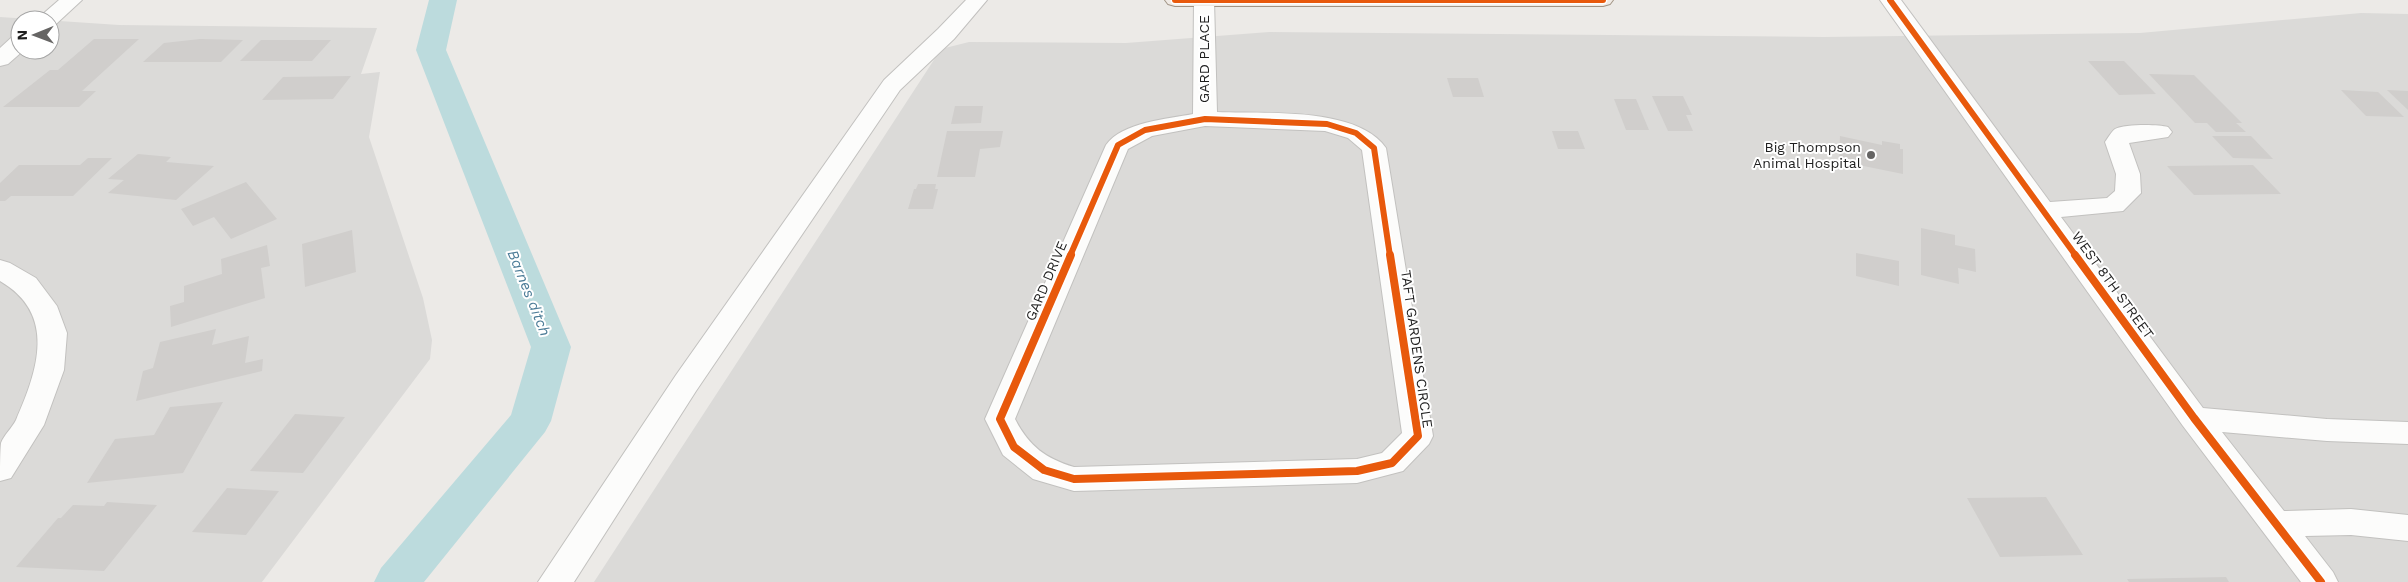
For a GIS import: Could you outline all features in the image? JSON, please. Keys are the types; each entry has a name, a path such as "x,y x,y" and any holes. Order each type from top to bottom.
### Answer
{"main road":[{"path":"1175,0 1603,0"}],"street":[{"path":"60,10 72,0"},
{"path":"555,582 686,383 892,85 946,34 977,0"},
{"name":"GARD PLACE","path":"1204,0 1205,119"},
{"name":"WEST 8TH STREET","path":"1890,0 2194,418 2274,524 2321,582"},
{"path":"0,59 10,50"},
{"name":"TAFT GARDENS CIRCLE","path":"1074,479 1358,471 1392,463 1418,436 1374,148 1356,133 1327,124 1205,119"},
{"name":"GARD DRIVE","path":"1074,479 1044,470 1014,447 1000,419 1118,145 1145,130 1205,119"},
{"path":"2043,210 2114,205 2128,193 2128,174 2117,142 2124,134 2160,132"},
{"path":"0,269 26,284 43,306 53,333 49,370 29,425 0,469"},
{"path":"2194,418 2327,430 2408,433"},
{"path":"2274,524 2352,522 2408,528"}],"shaded area":[{"path":"2361,13 2408,14 2408,582 594,582 941,49 969,42 1126,43 1269,32 1824,37 2140,33"},
{"path":"0,17 10,18 10,60 60,60 60,21 119,25 377,28 361,74 380,72 369,137 423,298 432,340 430,359 262,582 0,582"}],"building":[{"path":"94,39 139,39 82,91 96,91 79,107 3,107 50,70 58,70"},
{"path":"200,39 243,40 221,62 143,62 164,43"},
{"path":"261,40 331,40 312,61 240,61"},
{"path":"2088,61 2124,61 2156,94 2119,95"},
{"path":"2149,74 2194,75 2242,123 2236,123 2246,132 2216,132 2207,123 2195,123"},
{"path":"351,76 333,99 262,100 283,77"},
{"path":"1447,78 1478,78 1484,97 1453,97"},
{"path":"2341,90 2378,92 2404,117 2366,116"},
{"path":"2387,90 2408,91 2408,110"},
{"path":"1652,96 1683,96 1692,115 1686,115 1693,131 1668,131"},
{"path":"1614,99 1636,99 1649,130 1626,130"},
{"path":"955,106 983,106 981,123 951,124"},
{"path":"947,131 1003,131 1000,147 980,149 975,177 937,177"},
{"path":"1552,131 1578,131 1585,149 1558,149"},
{"name":"Big Thompson Animal Hospital","path":"1840,136 1882,145 1882,141 1900,144 1900,149 1903,149 1903,174 1839,161"},
{"path":"2212,136 2251,136 2273,159 2233,158"},
{"path":"138,154 171,157 166,162 214,166 176,200 108,193 124,180 108,179"},
{"path":"88,158 112,158 73,196 11,196 5,201 0,201 0,183 19,165 80,165"},
{"path":"2253,165 2281,194 2194,195 2167,166"},
{"path":"246,182 277,219 231,239 214,217 193,226 181,209"},
{"path":"918,184 936,184 935,189 938,189 933,209 908,209 914,189 916,189"},
{"path":"1921,228 1955,235 1955,245 1975,249 1976,272 1958,268 1959,284 1921,275"},
{"path":"352,230 356,272 305,287 302,244"},
{"path":"267,245 270,266 261,268 265,298 171,327 170,306 184,302 184,286 222,274 221,259"},
{"path":"1856,253 1899,261 1899,286 1856,276"},
{"path":"216,329 212,345 249,336 245,363 263,359 262,371 136,401 143,371 153,368 160,342"},
{"path":"223,402 183,473 87,483 115,439 154,435 170,407"},
{"path":"295,414 345,417 303,473 250,471"},
{"path":"227,488 279,491 246,535 192,532"},
{"path":"2046,497 2083,555 2000,557 1967,498"},
{"path":"107,502 157,505 104,571 16,567 58,518 61,518 73,505 104,506"},
{"path":"2226,577 2229,582 2129,582 2127,579"}],"waterway":[{"name":"Barnes ditch","path":"397,582 530,421 551,347 431,50 443,0"}],"cycle path":[{"path":"1175,0 1603,0"},
{"path":"1890,0 2194,418 2321,582"},
{"path":"1205,119 1327,124 1356,133 1374,148 1418,436 1392,463 1357,471 1074,479 1044,470 1014,447 1000,419 1118,145 1145,130 1205,119"}],"place":[{"name":"Big Thompson Animal Hospital","path":"1871,155"}]}
